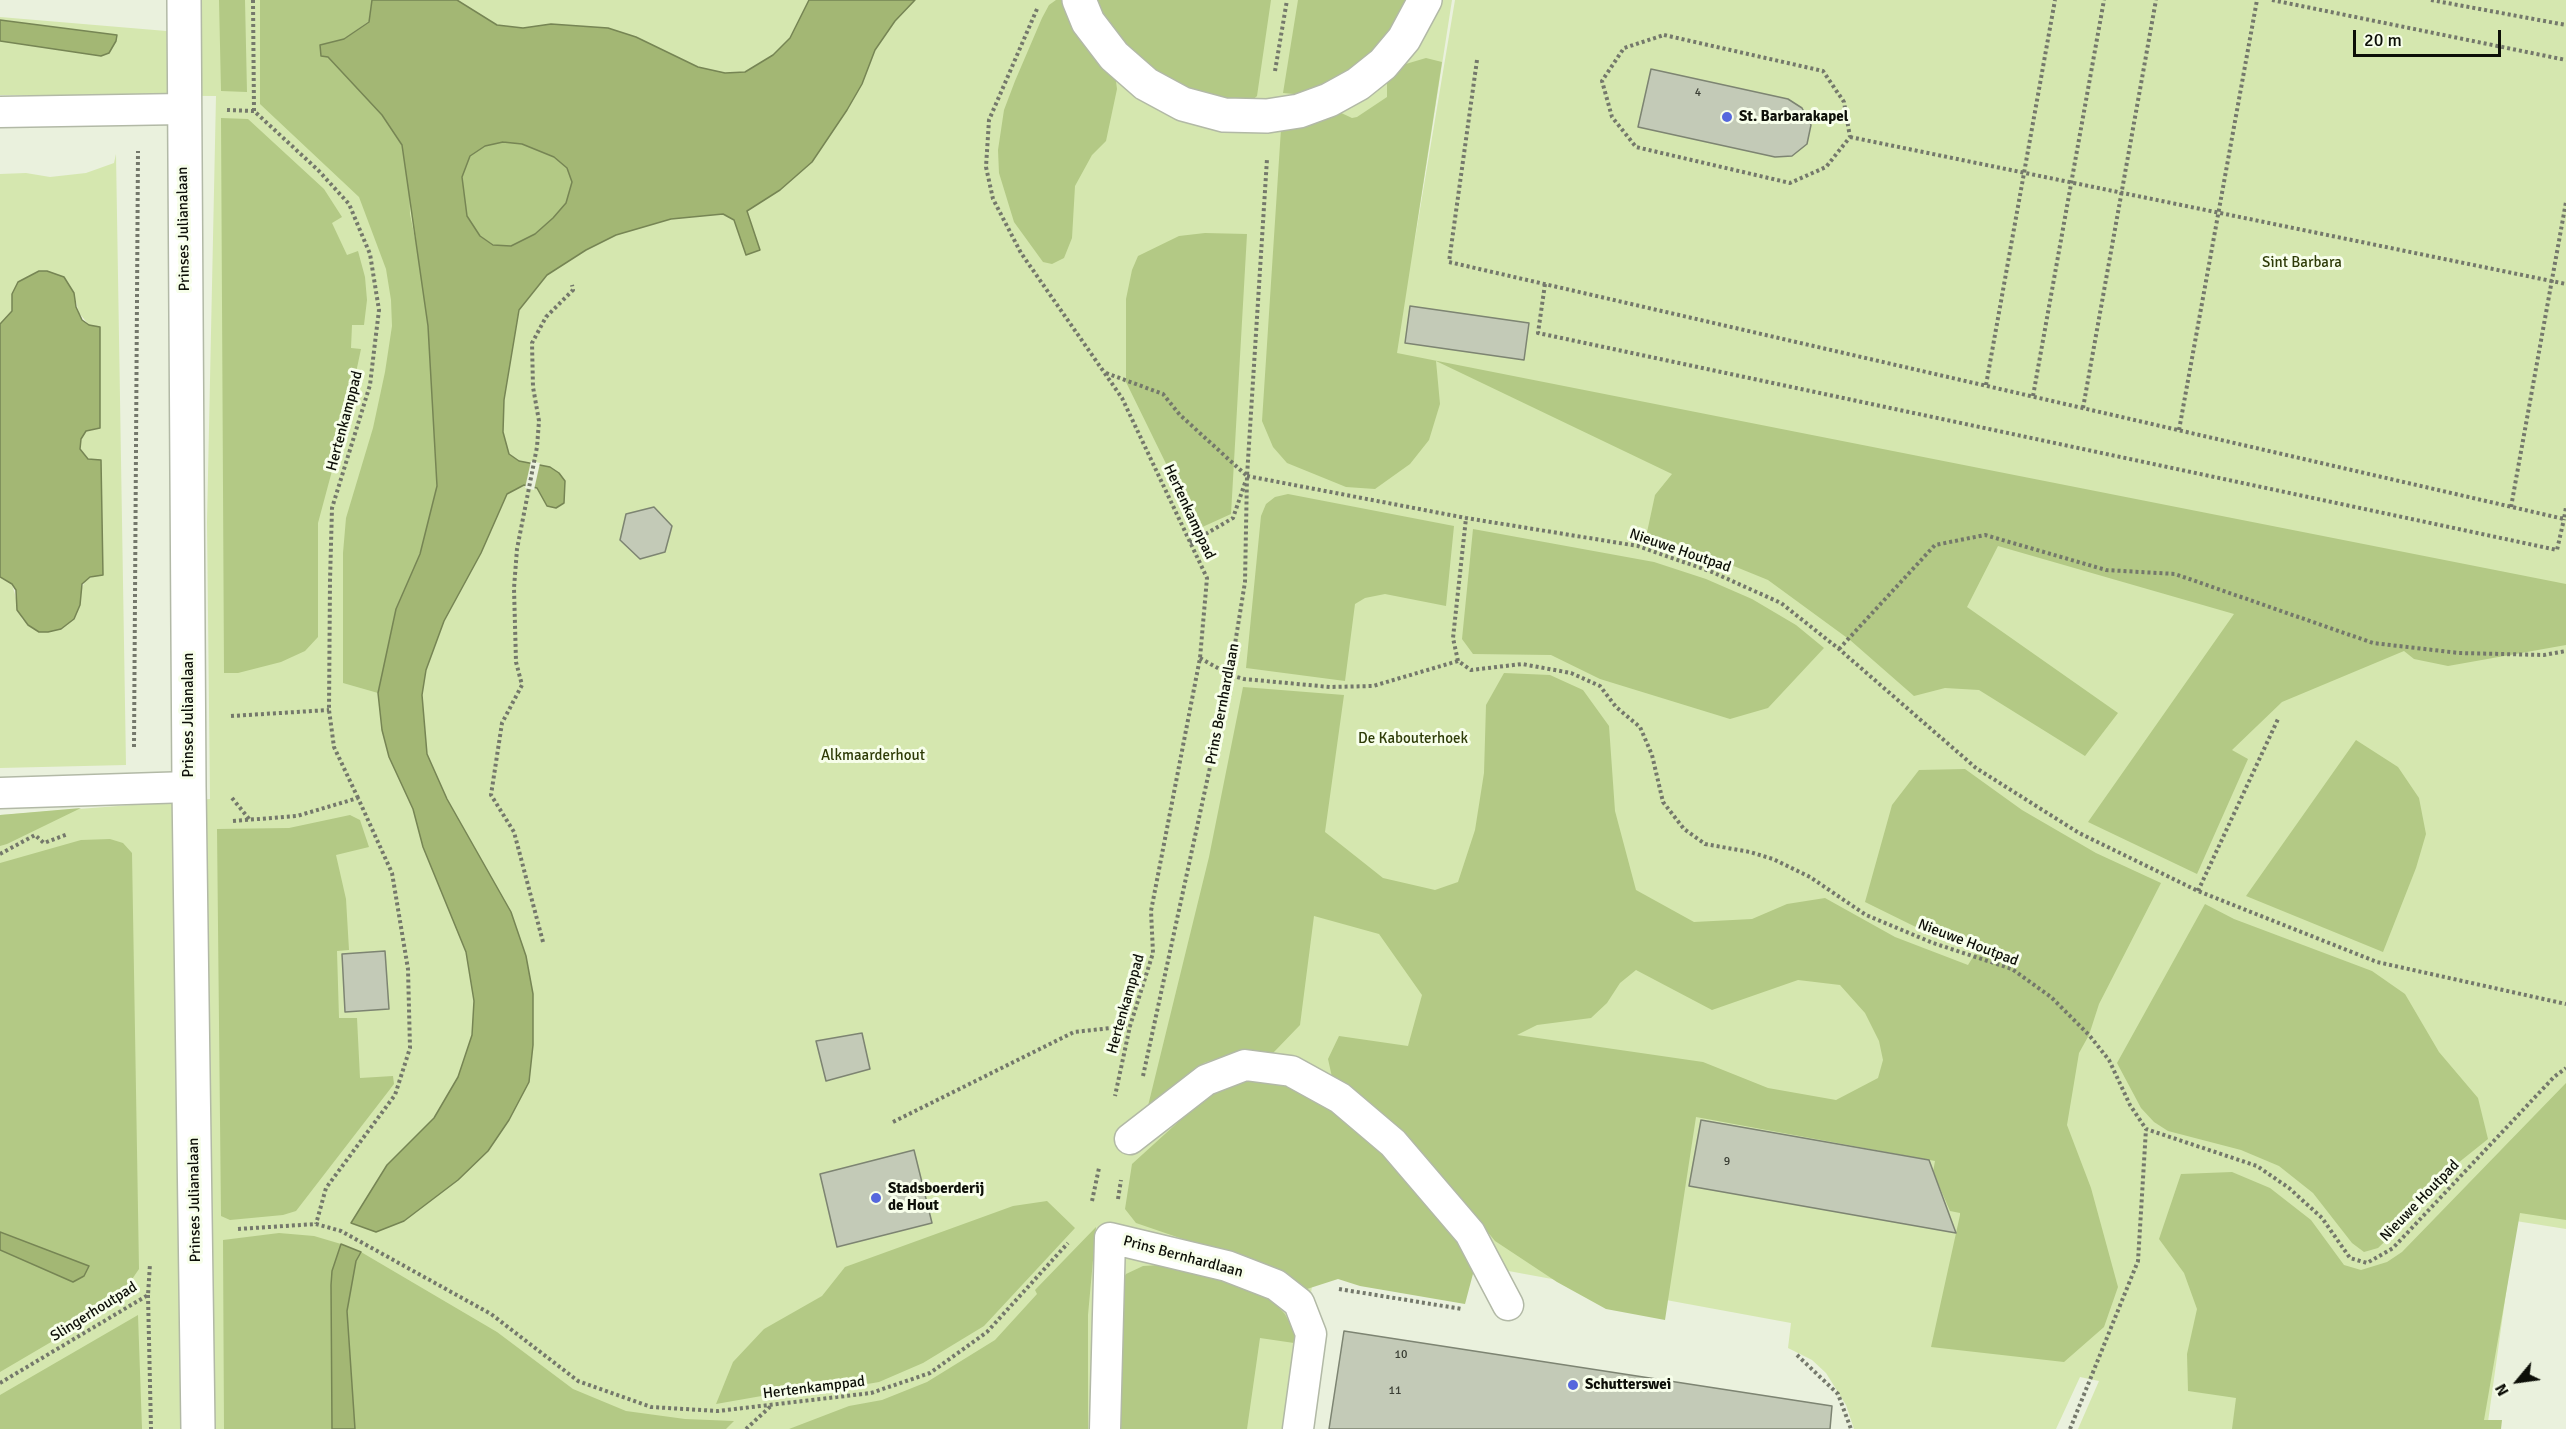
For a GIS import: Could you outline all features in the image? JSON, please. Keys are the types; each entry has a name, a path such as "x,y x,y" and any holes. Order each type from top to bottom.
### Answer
{"street":[{"name":"Prinses Julianalaan","path":"184,0 189,788 198,1429"},
{"path":"1079,0 1088,22 1114,56 1146,84 1183,104 1214,112 1267,116 1299,111 1329,100 1358,84 1383,64 1404,39 1425,0"}],"lane":[{"path":"0,112 183,109"},
{"path":"0,793 189,788"},
{"path":"1130,1139 1206,1080 1245,1065 1291,1071 1340,1098 1393,1143 1470,1233 1508,1305"},
{"name":"Prins Bernhardlaan","path":"1105,1429 1110,1238 1227,1266 1276,1285 1299,1303"},
{"path":"1298,1429 1311,1334 1299,1303"}],"path":[{"path":"183,109 254,111 253,0"},
{"path":"1267,116 1287,0"},
{"path":"1986,386 2055,0"},
{"path":"2033,396 2104,0"},
{"path":"2083,408 2156,0"},
{"path":"2179,430 2257,0"},
{"path":"2272,0 2566,60"},
{"path":"2431,0 2566,25"},
{"name":"Hertenkamppad","path":"1039,6 988,120 986,167 993,199 1021,253 1122,398 1207,578 1200,658 1151,910 1153,953 1130,1026 1113,1107"},
{"path":"1664,35 1823,71 1844,102 1850,137 1826,167 1790,183 1636,147 1612,117 1602,81 1624,48 1664,35"},
{"path":"1476,60 1449,262 2564,519"},
{"path":"134,789 138,110"},
{"name":"Hertenkamppad","path":"254,111 318,170 349,204 370,254 379,309 370,385 333,508 329,710 334,747 392,873 408,969 410,1048 395,1095 326,1188 316,1224"},
{"path":"1850,137 2566,284"},
{"name":"Prins Bernhardlaan","path":"1110,1238 1230,675 1245,582 1247,476 1267,160"},
{"path":"2511,507 2566,202"},
{"path":"1545,284 1538,333 2557,550 2566,507"},
{"path":"543,942 514,832 491,795 502,723 522,685 516,662 514,588 517,549 537,447 539,421 532,387 532,343 546,317 573,290 572,285"},
{"path":"1105,373 1163,394 1180,415 1247,476 1233,518 1190,543"},
{"name":"Nieuwe Houtpad","path":"1247,476 1466,518 1638,546 1712,572 1781,603 1839,649 1976,768 2079,833 2198,891 2377,962 2566,1004"},
{"path":"1458,661 1453,638 1466,518"},
{"path":"1839,649 1935,545 1985,535 2106,570 2175,574 2373,643 2459,653 2544,655 2566,651"},
{"name":"Nieuwe Houtpad","path":"1200,658 1230,675 1330,687 1373,686 1458,661 1471,669 1522,664 1571,673 1600,686 1616,707 1640,727 1652,755 1663,802 1684,829 1705,844 1750,852 1773,859 1810,877 1866,915 1933,943 2012,969 2051,997 2089,1035 2109,1060 2130,1106 2146,1129 2257,1166 2289,1188 2322,1218 2350,1258 2367,1263 2393,1248 2554,1077 2566,1068"},
{"path":"189,717 329,710"},
{"path":"2198,891 2278,719"},
{"path":"191,820 251,821 297,816 358,798"},
{"path":"893,1122 1074,1032 1130,1026"},
{"path":"2070,1429 2138,1262 2146,1129"},
{"path":"1090,1210 1100,1164"},
{"name":"Hertenkamppad","path":"196,1231 316,1224 341,1230 491,1314 579,1381 651,1407 718,1411 871,1393 930,1373 987,1332 1072,1239"},
{"name":"Slingerhoutpad","path":"0,1383 148,1295 151,1243 196,1231"},
{"path":"1299,1303 1330,1289 1349,1290 1482,1312 1508,1305"},
{"path":"148,1295 151,1429"},
{"path":"1797,1355 1838,1394 1851,1429"},
{"path":"746,1429 773,1405"}],"green space":[{"name":"Alkmaarderhout","path":"202,0 1452,0 1413,251 1455,0 2566,0 2566,1229 2516,1221 2487,1429 2078,1429 2099,1381 2080,1377 2056,1429 1854,1429 1846,1405 1826,1373 1812,1360 1788,1348 1791,1323 1465,1263 1317,1248 1293,1429 0,1429 0,815 210,799 207,522 216,96 0,95 0,17 202,34"},
{"path":"116,154 126,765 0,768 0,577 12,584 22,619 39,632 80,605 80,592 86,579 103,574 101,460 88,459 80,449 81,439 86,431 100,428 89,325 79,313 76,302 12,294 12,311 0,324 0,174 26,173 50,177 86,173 114,163"}],"shaded area":[{"path":"219,0 245,0 247,92 221,91"},
{"path":"260,0 372,0 369,21 344,39 327,45 321,56 328,57 382,115 402,145 409,177 410,214 421,268 428,326 437,486 420,554 396,609 378,693 343,683 343,553 346,518 373,428 392,326 386,269 359,197 260,104"},
{"path":"372,0 457,0 497,25 523,28 551,24 608,28 636,37 698,67 725,73 745,72 773,55 790,38 809,0 915,0 895,21 875,50 862,84 812,162 780,190 747,211 760,250 746,255 734,220 723,214 671,219 616,235 586,250 547,275 519,310 504,400 503,432 509,454 519,461 550,467 559,473 565,481 564,503 556,508 547,506 537,488 524,485 507,494 481,553 444,621 426,670 422,695 427,754 447,799 511,912 526,956 533,994 533,1045 529,1082 509,1120 488,1151 458,1180 404,1221 376,1232 351,1223 387,1165 434,1118 458,1077 472,1035 474,1001 466,952 423,847 413,809 389,757 382,730 378,693 396,609 420,554 437,486 428,326 402,145 382,115 328,57 321,56 320,45 344,39 369,22","holes":["503,142 522,144 554,157 567,168 572,182 566,203 535,234 511,246 493,245 480,236 467,216 462,177 470,156 485,146"]},
{"path":"1056,0 1066,0 1115,74 1117,89 1106,141 1092,155 1075,186 1072,238 1064,258 1052,264 1043,262 1014,222 999,173 998,150 1004,110 1015,81 1042,18 1049,5"},
{"path":"1095,0 1271,0 1257,96 1249,103 1193,95 1156,74 1126,48"},
{"path":"1298,0 1412,0 1381,44 1357,66 1304,95 1283,93"},
{"path":"0,20 117,35 109,53 101,56 0,41"},
{"path":"1426,58 1442,62 1397,353 2566,584 2566,645 2448,666 2414,659 2404,651 2282,702 2232,750 2248,759 2197,874 2088,822 2234,614 1998,546 1967,607 2118,713 2085,756 1979,690 1945,688 1914,696 1850,640 1768,580 1687,547 1646,537 1655,495 1672,474 1436,361 1440,404 1429,440 1410,464 1375,489 1346,487 1287,463 1273,447 1262,421 1281,129 1337,111 1352,118 1357,117 1387,97 1387,82 1399,66"},
{"path":"221,118 248,119 324,189 342,217 332,223 347,255 358,251 365,277 367,300 364,325 352,325 351,348 361,349 347,415 318,523 318,637 305,651 281,662 238,673 224,673"},
{"path":"503,142 522,144 554,157 567,168 572,182 566,203 554,218 535,234 511,246 494,245 480,236 467,217 462,177 470,156 485,146"},
{"path":"1205,233 1247,234 1231,514 1198,529 1126,382 1126,299 1132,270 1138,256 1179,236"},
{"path":"39,271 47,271 64,277 74,293 76,307 82,320 89,325 100,327 100,428 86,431 81,439 80,449 88,459 101,460 103,575 90,577 82,584 80,605 74,619 61,629 48,632 39,632 28,625 17,610 16,590 12,584 0,577 0,324 12,311 12,294 18,282"},
{"path":"1288,494 1454,526 1446,606 1385,594 1365,598 1355,604 1345,681 1246,668 1261,516 1266,504 1275,497"},
{"path":"1473,529 1654,562 1706,579 1752,599 1796,625 1824,648 1768,708 1730,719 1600,679 1551,655 1473,654 1462,639"},
{"path":"1504,673 1550,675 1583,690 1609,726 1615,811 1636,890 1694,922 1752,919 1787,904 1825,898 1895,937 1968,965 1978,949 1928,933 1865,902 1892,805 1919,770 1965,769 2022,810 2096,853 2161,883 2099,1004 2089,1035 2079,1053 2067,1125 2091,1188 2118,1287 2104,1327 2064,1362 1931,1347 1960,1215 1960,1213 1950,1211 1933,1172 1935,1161 1696,1117 1665,1320 1606,1309 1557,1282 1495,1241 1427,1158 1332,1077 1328,1059 1339,1036 1408,1046 1422,995 1379,934 1314,916 1300,1025 1273,1053 1252,1050 1237,1052 1204,1063 1147,1110 1209,857 1243,687 1344,695 1325,832 1383,878 1435,890 1458,882 1475,830 1484,773 1486,705","holes":["1636,970 1712,1010 1798,980 1840,985 1865,1013 1879,1041 1883,1060 1878,1078 1836,1100 1768,1088 1703,1062 1517,1035 1537,1025 1591,1018 1607,1003 1620,983"]},
{"path":"2356,740 2398,767 2419,798 2426,834 2416,868 2383,952 2246,896"},
{"path":"81,808 7,844 0,846 0,815"},
{"path":"350,815 360,820 369,847 336,855 346,899 349,950 337,951 339,1018 357,1018 360,1078 393,1076 394,1084 296,1211 283,1215 230,1220 221,1216 217,829 289,828"},
{"path":"110,839 123,843 132,853 139,1269 124,1291 97,1315 0,1372 0,863 81,840"},
{"path":"2205,904 2234,919 2372,971 2405,994 2439,1052 2478,1098 2488,1139 2443,1175 2408,1219 2378,1248 2364,1252 2352,1243 2313,1193 2279,1166 2241,1150 2168,1131 2154,1122 2141,1108 2117,1063"},
{"path":"1252,1079 1302,1088 1359,1129 1403,1174 1455,1237 1474,1270 1465,1304 1360,1286 1338,1279 1307,1289 1282,1273 1136,1223 1125,1209 1132,1164 1209,1094 1232,1082"},
{"path":"2566,1083 2566,1220 2520,1213 2484,1420 2502,1420 2501,1429 2232,1429 2236,1398 2188,1391 2187,1354 2197,1309 2184,1273 2159,1239 2181,1174 2232,1172 2270,1188 2311,1220 2344,1265 2361,1270 2387,1262 2402,1252"},
{"path":"1047,1201 1075,1228 984,1326 923,1363 879,1382 833,1390 790,1391 716,1404 733,1362 764,1329 822,1296 845,1267 1013,1206"},
{"path":"1096,1227 1088,1315 1088,1429 789,1429 849,1406 882,1400 927,1382 995,1340 1037,1294 1035,1290"},
{"path":"0,1232 89,1266 84,1276 73,1282 0,1250"},
{"path":"279,1233 314,1236 341,1244 332,1271 332,1429 224,1429 223,1240"},
{"path":"341,1244 361,1252 356,1261 347,1311 355,1429 332,1429 331,1285 332,1271"},
{"path":"361,1252 497,1332 573,1389 626,1411 685,1419 734,1421 726,1429 355,1429 347,1311 356,1261"},
{"path":"1175,1264 1254,1286 1269,1297 1285,1314 1294,1331 1294,1343 1260,1338 1247,1429 1114,1429 1118,1287 1126,1274 1143,1266"},
{"path":"138,1315 142,1429 0,1429 0,1395"}],"pier":[{"path":"531,461 540,463 534,490 525,488"}],"building":[{"name":"St. Barbarakapel","path":"1651,69 1788,99 1802,108 1811,125 1807,144 1792,156 1775,157 1638,127"},
{"path":"1410,306 1529,323 1524,360 1405,343"},
{"path":"654,507 672,526 665,552 640,559 620,540 626,514"},
{"path":"385,951 389,1009 345,1012 342,954"},
{"path":"862,1033 870,1069 826,1081 816,1041"},
{"path":"1701,1120 1929,1160 1956,1233 1689,1186"},
{"name":"Stadsboerderij de Hout","path":"914,1150 932,1223 837,1247 820,1174"},
{"name":"Schutterswei","path":"1344,1331 1832,1406 1830,1429 1329,1429"}],"place":[{"name":"St. Barbarakapel","path":"1727,117"},
{"name":"Stadsboerderij de Hout","path":"876,1198"},
{"name":"Schutterswei","path":"1573,1385"}],"park label":[{"name":"Sint Barbara","path":"2302,263"},
{"name":"De Kabouterhoek","path":"1413,739"}]}
